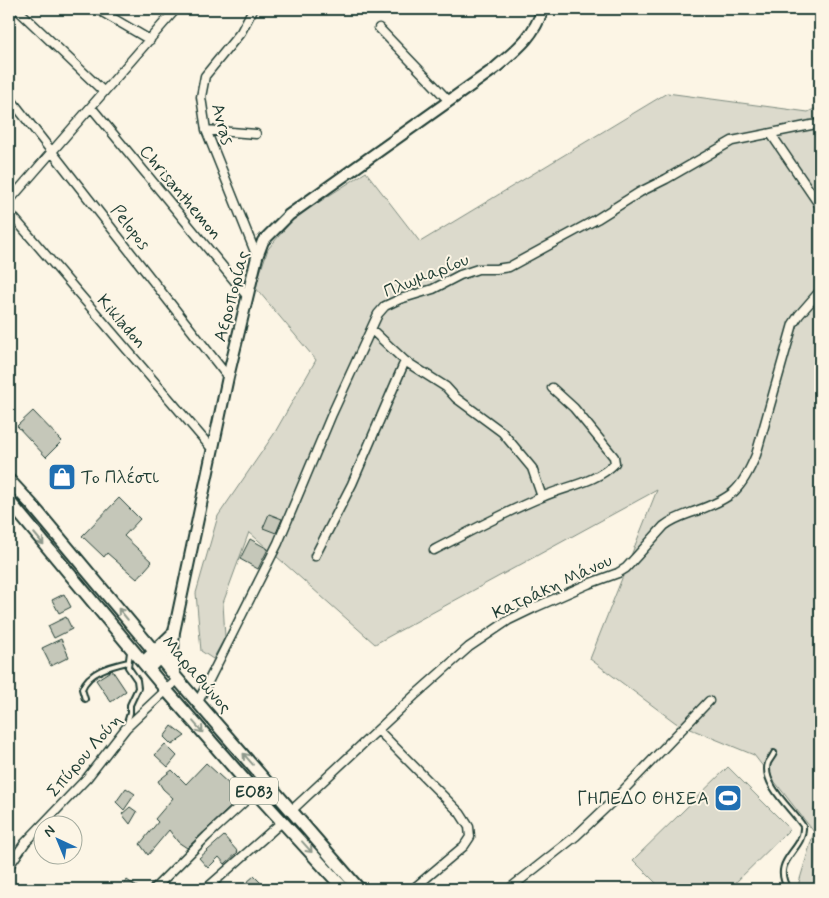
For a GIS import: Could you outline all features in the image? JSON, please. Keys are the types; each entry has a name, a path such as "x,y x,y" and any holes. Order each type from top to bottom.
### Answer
{"main road":[{"name":"Μαραθώνος","path":"9,480 359,889"},
{"name":"Μαραθώνος","path":"9,501 166,690 255,792 344,889"},
{"path":"173,644 172,659 176,677"}],"street":[{"path":"17,9 104,92"},
{"path":"97,9 150,40"},
{"path":"9,201 176,9"},
{"name":"Avras","path":"253,9 241,32 204,76 201,96 206,130 257,257"},
{"name":"Αεροπορίας","path":"173,644 228,377 257,257 263,241 289,215 494,69 521,46 538,26 543,9"},
{"path":"380,28 448,102"},
{"name":"Pelopos","path":"9,97 228,377"},
{"name":"Chrisanthemon","path":"91,107 247,296"},
{"name":"Πλωμαρίου","path":"198,702 278,543 332,414 378,314 385,306 400,299 433,289 446,281 478,269 509,267 732,141 820,124"},
{"path":"206,130 256,134"},
{"path":"771,134 820,206"},
{"name":"Kikladon","path":"9,212 213,450"},
{"name":"Κατράκη Μάνου","path":"292,811 452,661 484,636 509,620 536,607 618,573 626,568 664,526 672,520 730,497 748,474 756,455 793,324 820,291"},
{"path":"371,329 405,362 446,387 456,398 502,432 532,468 542,497"},
{"path":"315,556 352,484 405,362"},
{"path":"434,550 542,497 594,478 615,464 614,457 574,408 552,388"},
{"path":"157,655 174,632"},
{"path":"146,665 173,644"},
{"name":"Σπύρου Λούη","path":"9,866 25,843 87,778 126,728 166,690 176,677"},
{"path":"509,889 576,836 615,799 710,701"},
{"path":"378,730 460,813 469,827 470,837 464,846 413,889"},
{"path":"154,889 207,836 255,792"},
{"path":"207,888 283,821"}],"lane":[{"path":"126,728 130,705 138,688 137,680 128,668 130,647"},
{"path":"86,699 82,689 88,679 110,666 128,662"},
{"path":"774,753 768,764 769,778 776,794 803,826 801,840 791,852 783,868 784,883 788,889"}],"shaded area":[{"path":"667,93 808,112 820,106 820,889 797,889 814,832 754,755 676,723 590,659 657,490 375,644 249,532 223,603 225,637 213,659 201,651 196,593 218,516 274,434 316,360 255,287 268,249 294,218 366,172 420,242"},
{"name":"ΓΗΠΕΔΟ ΘΗΣΕΑ","path":"728,767 790,829 729,889 662,889 633,860"}],"building":[{"path":"33,411 62,441 46,457 17,426"},
{"path":"119,498 140,519 124,536 152,562 137,579 107,553 104,557 82,536"},
{"path":"269,514 282,519 276,533 263,528"},
{"path":"250,539 268,549 258,569 240,559"},
{"path":"64,594 71,607 59,613 52,600"},
{"path":"66,617 72,629 54,638 48,626"},
{"path":"61,639 69,657 51,666 42,648"},
{"path":"112,670 126,691 111,702 96,680"},
{"path":"172,726 185,736 172,745 164,737"},
{"path":"165,744 177,756 168,767 155,755"},
{"path":"206,763 242,796 187,848 178,842 169,830 148,855 140,844 158,822 155,819 173,798 163,789 158,781 172,770 186,784"},
{"path":"126,788 135,794 124,810 116,802"},
{"path":"130,807 137,812 130,824 122,814"},
{"path":"224,836 238,852 225,864 219,857 208,868 199,858"},
{"path":"254,876 267,889 252,889 246,883"},
{"path":"127,880 140,889 121,889"}],"place":[{"name":"Το Πλέστι","path":"62,477"},
{"name":"ΓΗΠΕΔΟ ΘΗΣΕΑ","path":"728,798"}]}
